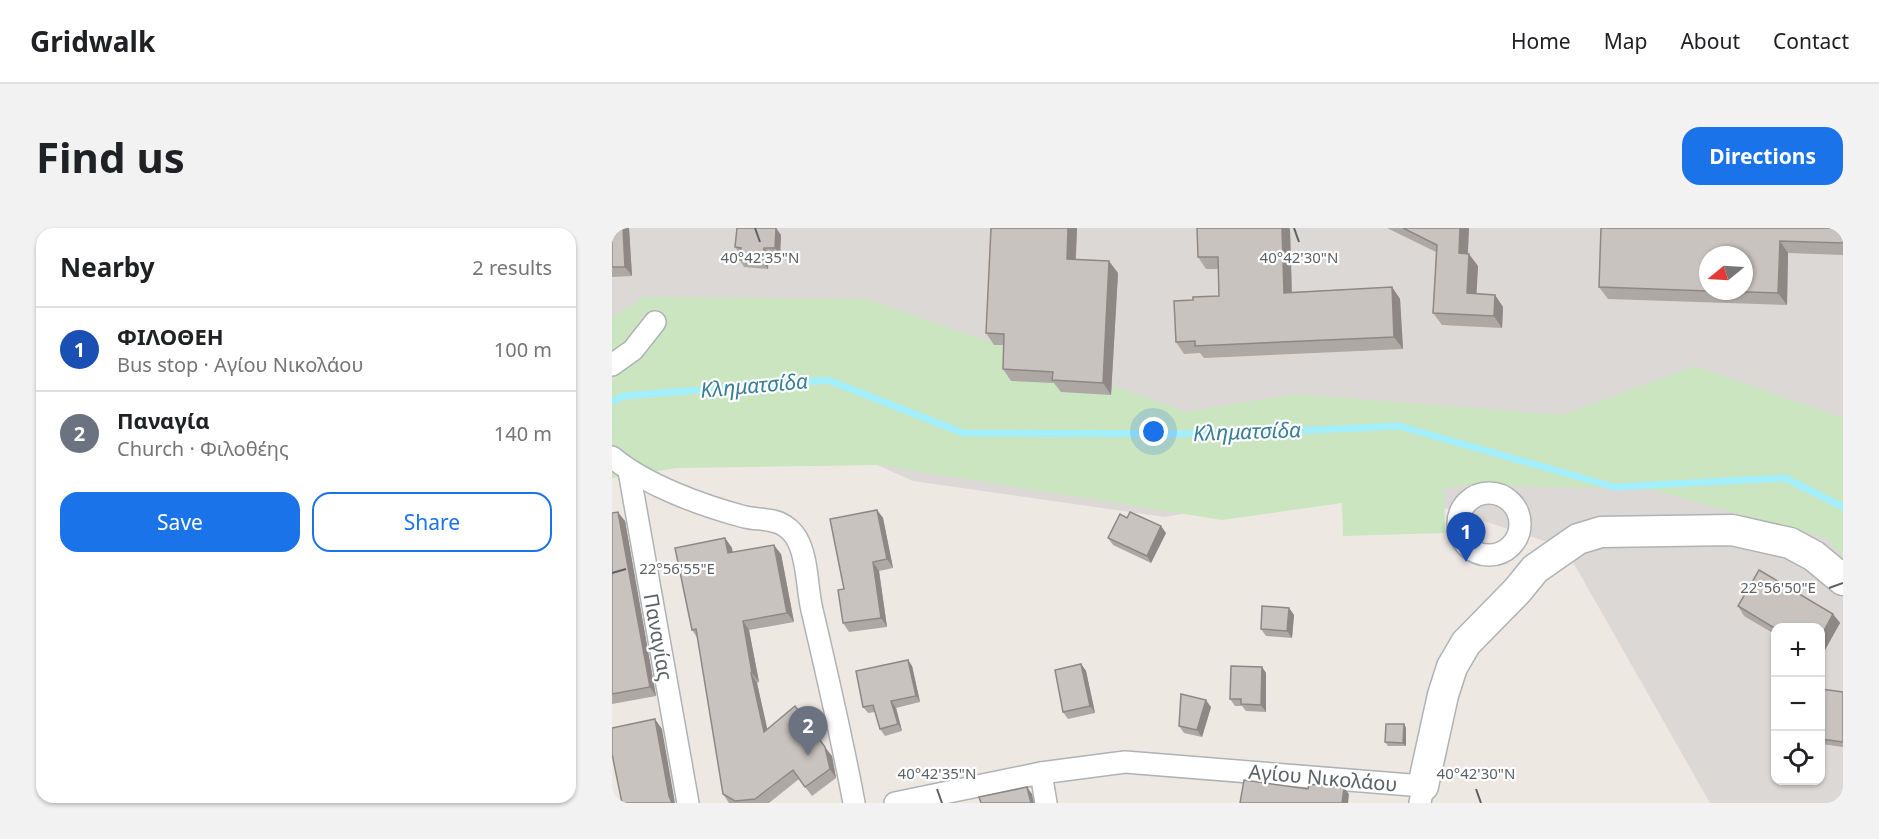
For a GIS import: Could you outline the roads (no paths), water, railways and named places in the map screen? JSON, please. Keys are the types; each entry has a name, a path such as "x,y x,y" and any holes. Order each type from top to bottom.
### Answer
{"street":[{"path":"612,365 633,350 655,322"},
{"path":"612,457 629,471 675,494 745,517 774,521 784,525 793,533 799,542 854,803"},
{"name":"Παναγίας","path":"629,471 688,803"},
{"name":"Αγίου Νικολάου","path":"895,803 1041,773 1106,764 1145,763 1422,795 1443,695 1452,667 1466,643 1536,569 1578,539 1601,532 1732,530 1790,543 1814,556 1843,580"},
{"path":"1510,549 1536,569"},
{"path":"1041,773 1046,803"}],"waterway":[{"name":"Κληματσίδα","path":"612,402 623,396 828,380 963,433 1228,434 1399,426 1614,487 1785,478 1843,507"}],"place":[{"name":"ΦΙΛΟΘΕΗ","path":"1466,562"},
{"name":"Παναγία","path":"808,756"}]}
